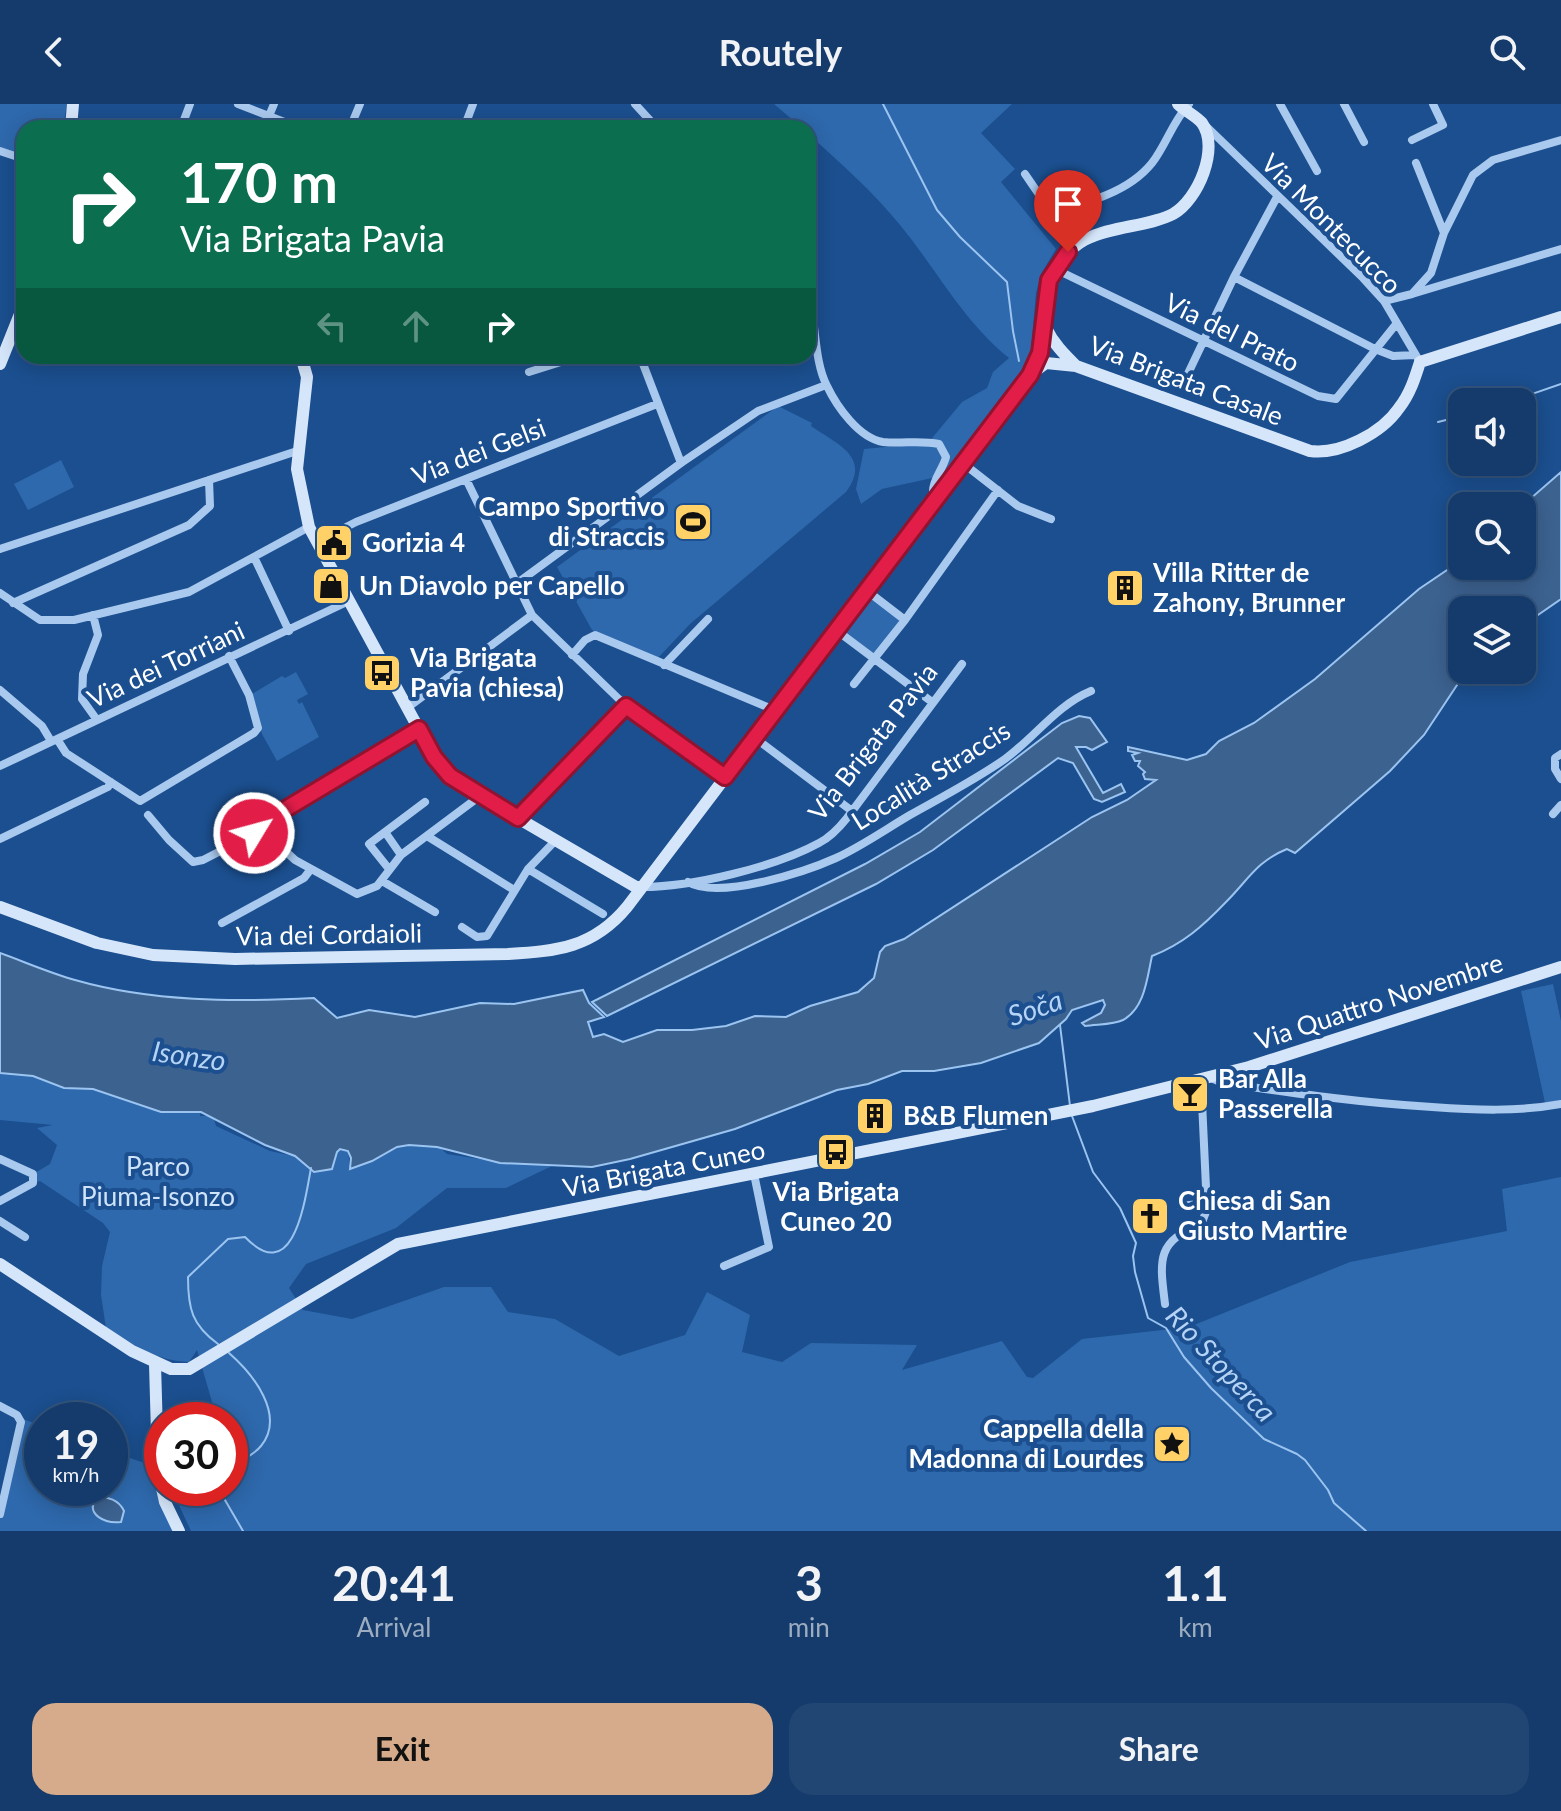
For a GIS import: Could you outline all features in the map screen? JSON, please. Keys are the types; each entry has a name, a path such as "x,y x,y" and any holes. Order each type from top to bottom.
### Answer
{"street":[{"path":"238,104 279,120"},
{"path":"269,116 274,104"},
{"path":"635,104 650,120"},
{"path":"1280,104 1317,171"},
{"path":"1344,104 1364,142"},
{"path":"1412,140 1443,125 1433,104"},
{"path":"1025,174 1051,212 1095,200 1133,181 1152,163 1184,106 1202,123 1208,140 1204,178 1191,198 1173,214 1090,237 1068,252 1055,269 1045,298 1045,324"},
{"name":"Via Montecucco","path":"1202,123 1363,278 1384,301 1418,359"},
{"path":"1412,294 1431,273 1444,233 1473,175 1493,160 1561,140"},
{"path":"1416,163 1444,233"},
{"path":"1044,201 1058,191 1069,207"},
{"path":"1183,384 1234,277 1277,197"},
{"path":"1384,301 1561,249"},
{"name":"Via del Prato","path":"1055,269 1318,396 1336,399 1375,349"},
{"path":"1234,277 1393,356 1418,359 1561,317"},
{"path":"1375,349 1397,323"},
{"path":"0,364 16,324"},
{"name":"Via Brigata Casale","path":"1045,324 1055,345 1076,366 1320,452 1348,447 1388,420 1409,394 1418,359"},
{"name":"Via dei Cordaioli","path":"0,907 97,943 153,955 235,959 508,954 553,951 585,941 611,924 642,887 964,464 1030,375 1040,353 1045,324"},
{"path":"816,334 826,385 849,419 863,433 881,442 915,440 939,444 946,457 933,484 933,491 939,497"},
{"path":"1030,375 1046,363 1076,366"},
{"path":"303,364 307,377 297,469 309,527 442,768 461,785 555,841 636,887 642,887"},
{"path":"529,372 554,364"},
{"path":"643,364 681,463"},
{"path":"516,584 681,463 758,411 826,385"},
{"name":"Via dei Gelsi","path":"317,542 356,522 657,404"},
{"path":"0,549 300,450"},
{"path":"964,464 1018,506 1051,519"},
{"path":"466,479 532,615 626,706 725,777"},
{"path":"13,603 189,525 210,506 209,480"},
{"path":"854,684 905,620 998,490"},
{"path":"0,593 40,620 74,620 189,592 309,527"},
{"path":"254,557 289,631"},
{"path":"866,590 905,620"},
{"name":"Via dei Torriani","path":"0,766 349,601"},
{"path":"93,615 98,635 83,674 82,699 97,720"},
{"path":"407,708 532,615"},
{"path":"664,665 708,619"},
{"path":"836,630 932,702"},
{"path":"572,655 585,640 595,635 777,711"},
{"path":"0,690 42,726 66,753 140,801 258,728 249,695 229,656"},
{"name":"Via Brigata Pavia","path":"642,887 669,887 780,859 819,843 840,827 962,664"},
{"name":"Località Straccis","path":"688,882 705,887 739,885 791,874 836,858 988,770 1016,750 1072,699 1091,691"},
{"path":"518,818 626,706"},
{"path":"148,815 193,862 203,860 269,826 274,816 419,729"},
{"path":"755,738 852,811"},
{"path":"1561,754 1555,758 1555,769 1561,779"},
{"path":"0,839 108,787 111,782"},
{"path":"269,826 287,853 357,894 372,889 382,881 401,855 480,796"},
{"path":"389,869 369,844 425,802"},
{"path":"1553,814 1561,805"},
{"path":"385,832 401,855"},
{"path":"427,836 514,890"},
{"path":"462,927 477,937 487,936 528,869 555,841"},
{"path":"222,923 304,878 311,869"},
{"path":"528,869 603,914"},
{"path":"382,881 435,912"},
{"name":"Via Quattro Novembre","path":"1206,1079 1561,967"},
{"path":"1165,1304 1160,1262 1166,1249 1183,1231 1201,1225 1207,1203 1206,1079 1372,1104 1491,1110 1533,1109 1561,1104"},
{"name":"Via Brigata Cuneo","path":"155,1364 171,1369 189,1369 398,1244 1070,1111 1206,1079"},
{"path":"0,1159 33,1174 33,1183 0,1201"},
{"path":"724,1266 769,1247 754,1174"},
{"path":"1181,1206 1207,1203"},
{"path":"0,1221 25,1237"},
{"path":"0,1264 155,1364 156,1402"},
{"path":"0,1406 17,1415 21,1422 0,1514"},
{"path":"167,1506 179,1531"}],"green space":[{"path":"0,104 67,104 64,120 16,120 16,154 0,149"},
{"path":"774,104 1012,104 981,133 1015,169 1001,182 1056,249 1041,274 1036,293 1031,350 1020,380 946,475 882,489 861,504 856,489 864,449 928,443 962,402 987,388 993,372 1009,358 964,312 879,201 816,141 816,120 793,120"},
{"path":"778,406 812,423 811,426 848,453 855,469 846,492 690,624 656,660 592,630 557,567"},
{"path":"61,460 74,487 28,510 14,484"},
{"path":"866,590 905,620 874,659 836,630"},
{"path":"296,672 308,694 297,700 299,704 302,702 319,737 277,761 262,734 252,694 282,676 285,678"},
{"path":"1553,984 1561,1021 1561,1100 1545,1103 1521,991"},
{"name":"Parco Piuma-Isonzo","path":"0,1072 33,1076 67,1088 93,1089 161,1112 201,1112 200,1116 213,1116 216,1126 270,1151 298,1157 314,1172 332,1169 336,1151 340,1148 348,1151 350,1169 398,1147 415,1145 438,1146 447,1154 505,1163 554,1165 506,1188 447,1188 396,1228 306,1264 289,1288 303,1310 352,1319 444,1287 491,1287 508,1312 555,1319 619,1356 685,1335 707,1292 750,1315 742,1352 782,1362 811,1343 917,1345 902,1370 1002,1341 1027,1377 1033,1378 1082,1339 1189,1327 1350,1262 1507,1231 1502,1189 1561,1177 1561,1531 191,1531 179,1506 248,1506 248,1402 212,1402 197,1350 189,1362 166,1358 136,1346 106,1328 101,1295 102,1266 110,1232 103,1223 40,1181 33,1183 33,1174 50,1164 57,1145 37,1128 53,1125 0,1120"},
{"path":"23,1419 24,1506 128,1506 128,1457 144,1463 144,1506 163,1506 174,1531 0,1531 0,1517"}],"water":[{"path":"1561,472 1561,599 1536,616 1536,596 1448,596 1448,684 1458,684 1424,735 1390,771 1295,853 1287,849 1268,859 1201,926 1183,940 1152,956 1141,1000 1130,1015 1119,1022 1085,1026 1082,1023 1101,1013 1105,1005 1103,1000 1072,1010 1039,1043 981,1063 934,1071 902,1071 868,1084 837,1090 735,1129 592,1167 500,1163 437,1147 409,1145 397,1147 350,1169 348,1151 340,1149 332,1169 314,1172 295,1156 265,1145 201,1112 161,1112 93,1089 64,1088 33,1076 0,1073 0,953 75,980 134,993 224,1000 314,998 337,1018 369,1010 415,1017 480,1003 514,1004 583,990 589,1003 604,1017 588,1022 593,1037 604,1034 623,1042 657,1030 726,1026 755,1016 786,1017 810,1006 858,992 874,978 880,952 885,946 904,939 1092,817 1127,800 1156,780 1145,779 1145,772 1138,766 1140,761 1135,761 1132,755 1138,753 1128,751 1128,747 1187,760 1206,754 1219,741 1254,723 1315,679 1419,589 1448,569 1448,580 1536,580 1536,494"},
{"path":"1079,716 1090,718 1107,742 1092,750 1076,747 1103,793 1121,784 1125,792 1102,802 1094,799 1073,763 1058,758 933,850 876,884 607,1016 592,1002 865,864 920,832 1062,723"},
{"path":"93,1506 120,1506 124,1511 121,1522 99,1517"}],"waterway":[{"path":"883,104 937,210 1007,282 1019,361"},
{"path":"1536,393 1561,384"},
{"path":"1438,422 1448,420"},
{"name":"Rio Stoperca","path":"1060,1025 1070,1106"},
{"name":"Rio Stoperca","path":"1072,1116 1093,1172 1120,1208 1136,1243 1133,1256 1135,1272 1148,1318 1166,1328 1184,1357 1211,1388 1264,1439 1305,1460 1334,1503 1366,1531"},
{"path":"218,1344 202,1330 193,1315 188,1277 228,1239 245,1237 262,1250 275,1252 286,1246 300,1217 311,1168"},
{"path":"229,1353 256,1383 268,1408 268,1434 261,1446 248,1457"},
{"path":"228,1506 243,1531"}],"place":[{"name":"Campo Sportivo di Straccis","path":"693,522"},
{"name":"Gorizia 4","path":"334,543"},
{"name":"Un Diavolo per Capello","path":"331,586"},
{"name":"Villa Ritter de Zahony, Brunner","path":"1125,588"},
{"name":"Via Brigata Pavia (chiesa)","path":"382,673"},
{"name":"Bar Alla Passerella","path":"1190,1094"},
{"name":"B&B Flumen","path":"875,1116"},
{"name":"Via Brigata Cuneo 20","path":"836,1152"},
{"name":"Chiesa di San Giusto Martire","path":"1150,1216"},
{"name":"Cappella della Madonna di Lourdes","path":"1172,1444"}],"route":[{"path":"254,833 269,826 274,816 419,729 434,757 450,776 518,818 626,706 725,777 1030,375 1040,353 1049,280 1068,252"}],"water label":[{"name":"Soča","path":"1035,1008"},
{"name":"Isonzo","path":"189,1056"}]}
